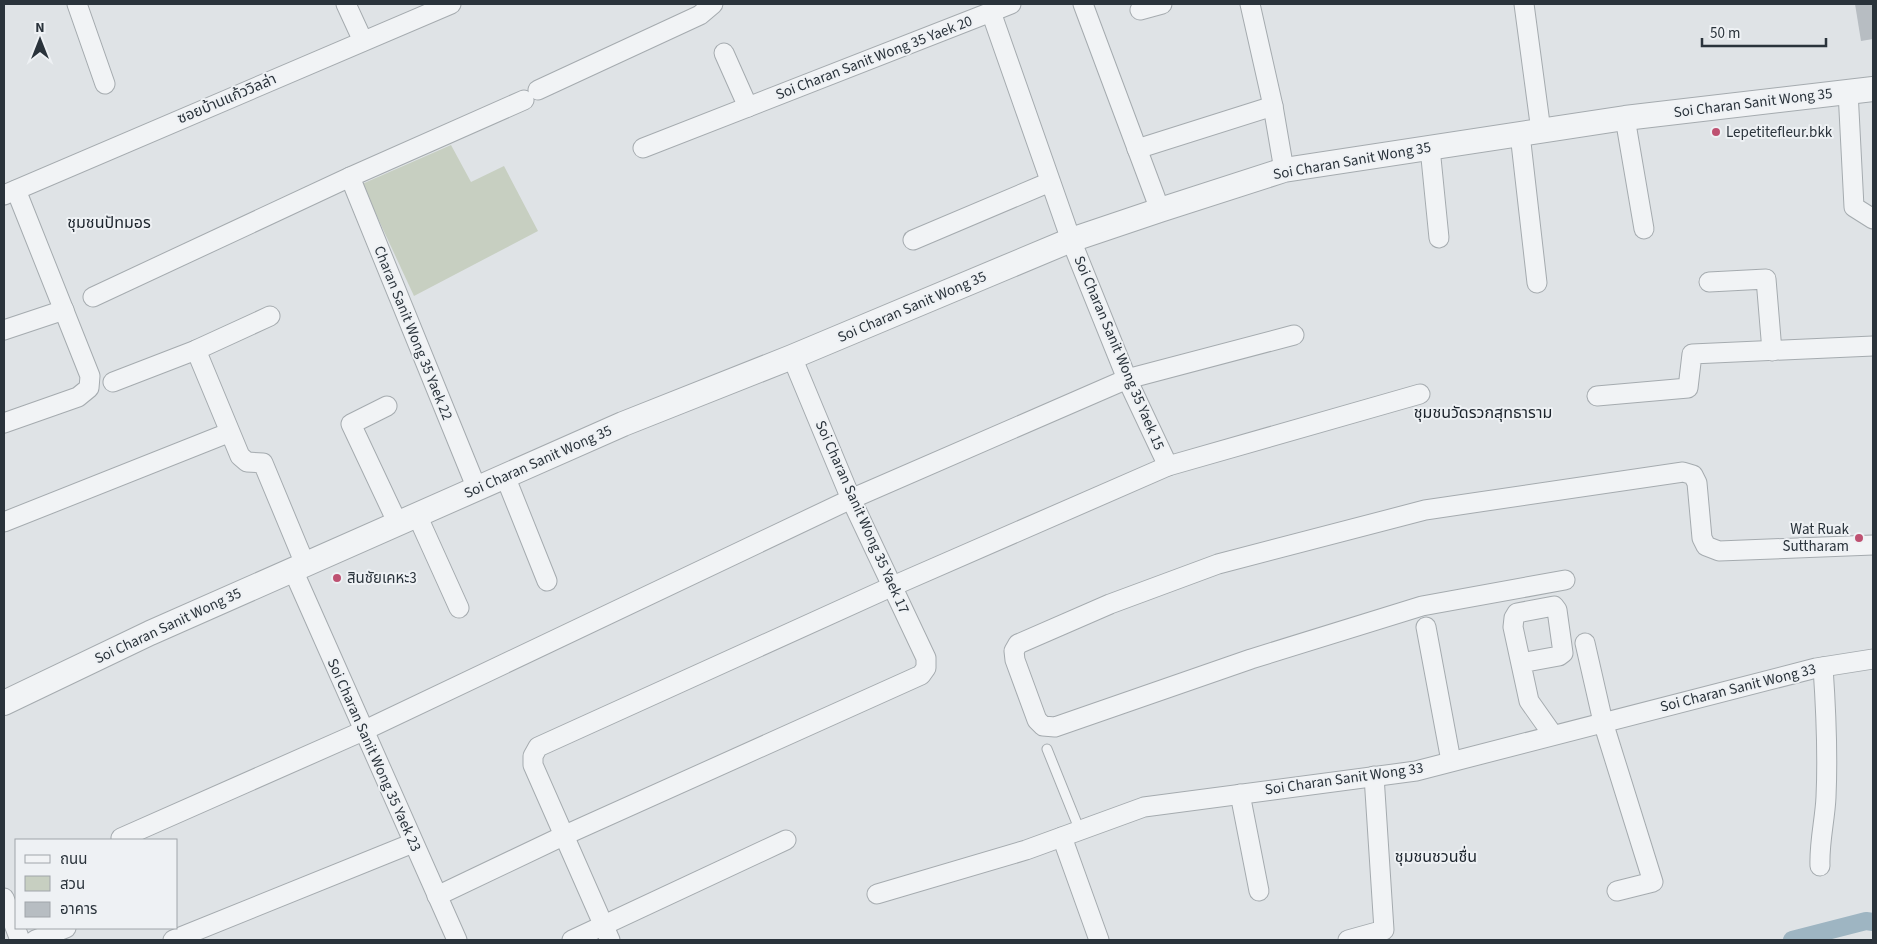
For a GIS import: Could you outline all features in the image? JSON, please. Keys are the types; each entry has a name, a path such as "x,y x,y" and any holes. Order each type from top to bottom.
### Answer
{"street":[{"path":"77,4 105,84"},
{"path":"346,4 363,41"},
{"name":"ซอยบ้านแก้ววิลล่า","path":"10,192 451,4"},
{"path":"93,297 531,95 700,15 713,4"},
{"path":"991,12 1011,4"},
{"path":"1082,4 1160,210"},
{"path":"1140,10 1162,4"},
{"path":"1250,4 1274,106 1284,170"},
{"path":"1524,4 1537,283"},
{"name":"Soi Charan Sanit Wong 35 Yaek 20","path":"643,148 991,12 1071,240"},
{"path":"724,53 748,107"},
{"name":"Soi Charan Sanit Wong 35","path":"4,703 150,633 623,424 792,357 1071,240 1160,210 1284,170 1625,118 1873,89"},
{"path":"1848,92 1854,207 1873,219"},
{"path":"1137,149 1274,106"},
{"path":"1625,118 1644,229"},
{"path":"1430,148 1439,238"},
{"name":"Charan Sanit Wong 35 Yaek 22","path":"350,177 477,489"},
{"path":"913,240 1050,182"},
{"path":"4,423 78,397 88,388 90,376 64,310 10,192"},
{"name":"Soi Charan Sanit Wong 35 Yaek 15","path":"1071,240 1127,379 1168,466"},
{"path":"1709,282 1766,279 1772,351"},
{"path":"4,330 64,310"},
{"path":"113,382 196,350 270,316"},
{"path":"120,838 363,731 851,499 1127,379 1294,335"},
{"path":"1597,396 1688,388 1692,354 1873,346"},
{"path":"4,522 228,433 196,350"},
{"name":"Soi Charan Sanit Wong 35 Yaek 17","path":"563,836 921,676 926,668 926,658 851,499 792,357"},
{"path":"607,932 532,765 533,756 538,748 893,586 1168,466 1420,394"},
{"path":"387,406 351,424 459,608"},
{"name":"Soi Charan Sanit Wong 35 Yaek 23","path":"228,433 243,460 263,463 299,567 363,731 437,896 451,939"},
{"path":"1565,580 1422,606 1251,659 1056,727 1044,726 1037,720 1015,660 1014,651 1018,644 1110,604 1218,564 1425,510 1682,472 1694,475 1697,483 1702,538 1706,546 1719,551 1873,545"},
{"path":"505,476 548,581"},
{"path":"1426,628 1451,761"},
{"path":"1585,643 1603,722 1653,882 1617,891"},
{"name":"Soi Charan Sanit Wong 33","path":"877,894 1026,850 1144,807 1416,771 1823,667 1873,659"},
{"path":"1521,664 1529,701 1553,735"},
{"path":"1820,866 1819,844 1826,799 1826,718 1823,667"},
{"path":"1348,940 1386,935 1374,776"},
{"path":"1240,794 1259,891"},
{"path":"1071,834 1099,940"},
{"path":"437,896 563,836"},
{"path":"572,940 607,932 786,840"},
{"path":"173,940 413,843"},
{"path":"4,898 15,927"},
{"path":"35,940 63,929"}],"lane":[{"path":"1048,749 1071,834"}],"green space":[{"path":"451,145 471,182 504,166 538,231 414,296 362,184"}],"building":[{"path":"1855,4 1873,4 1873,39 1861,41"}],"waterway":[{"path":"1792,940 1866,921 1873,922"}],"place":[{"name":"Lepetitefleur.bkk","path":"1716,132"},
{"name":"Wat Ruak Suttharam","path":"1859,538"},
{"name":"สินชัยเคหะ3","path":"337,578"}],"district":[{"name":"ชุมชนปัทมอร","path":"109,223"},
{"name":"ชุมชนวัดรวกสุทธาราม","path":"1483,413"},
{"name":"ชุมชนชวนชื่น","path":"1436,857"}]}
